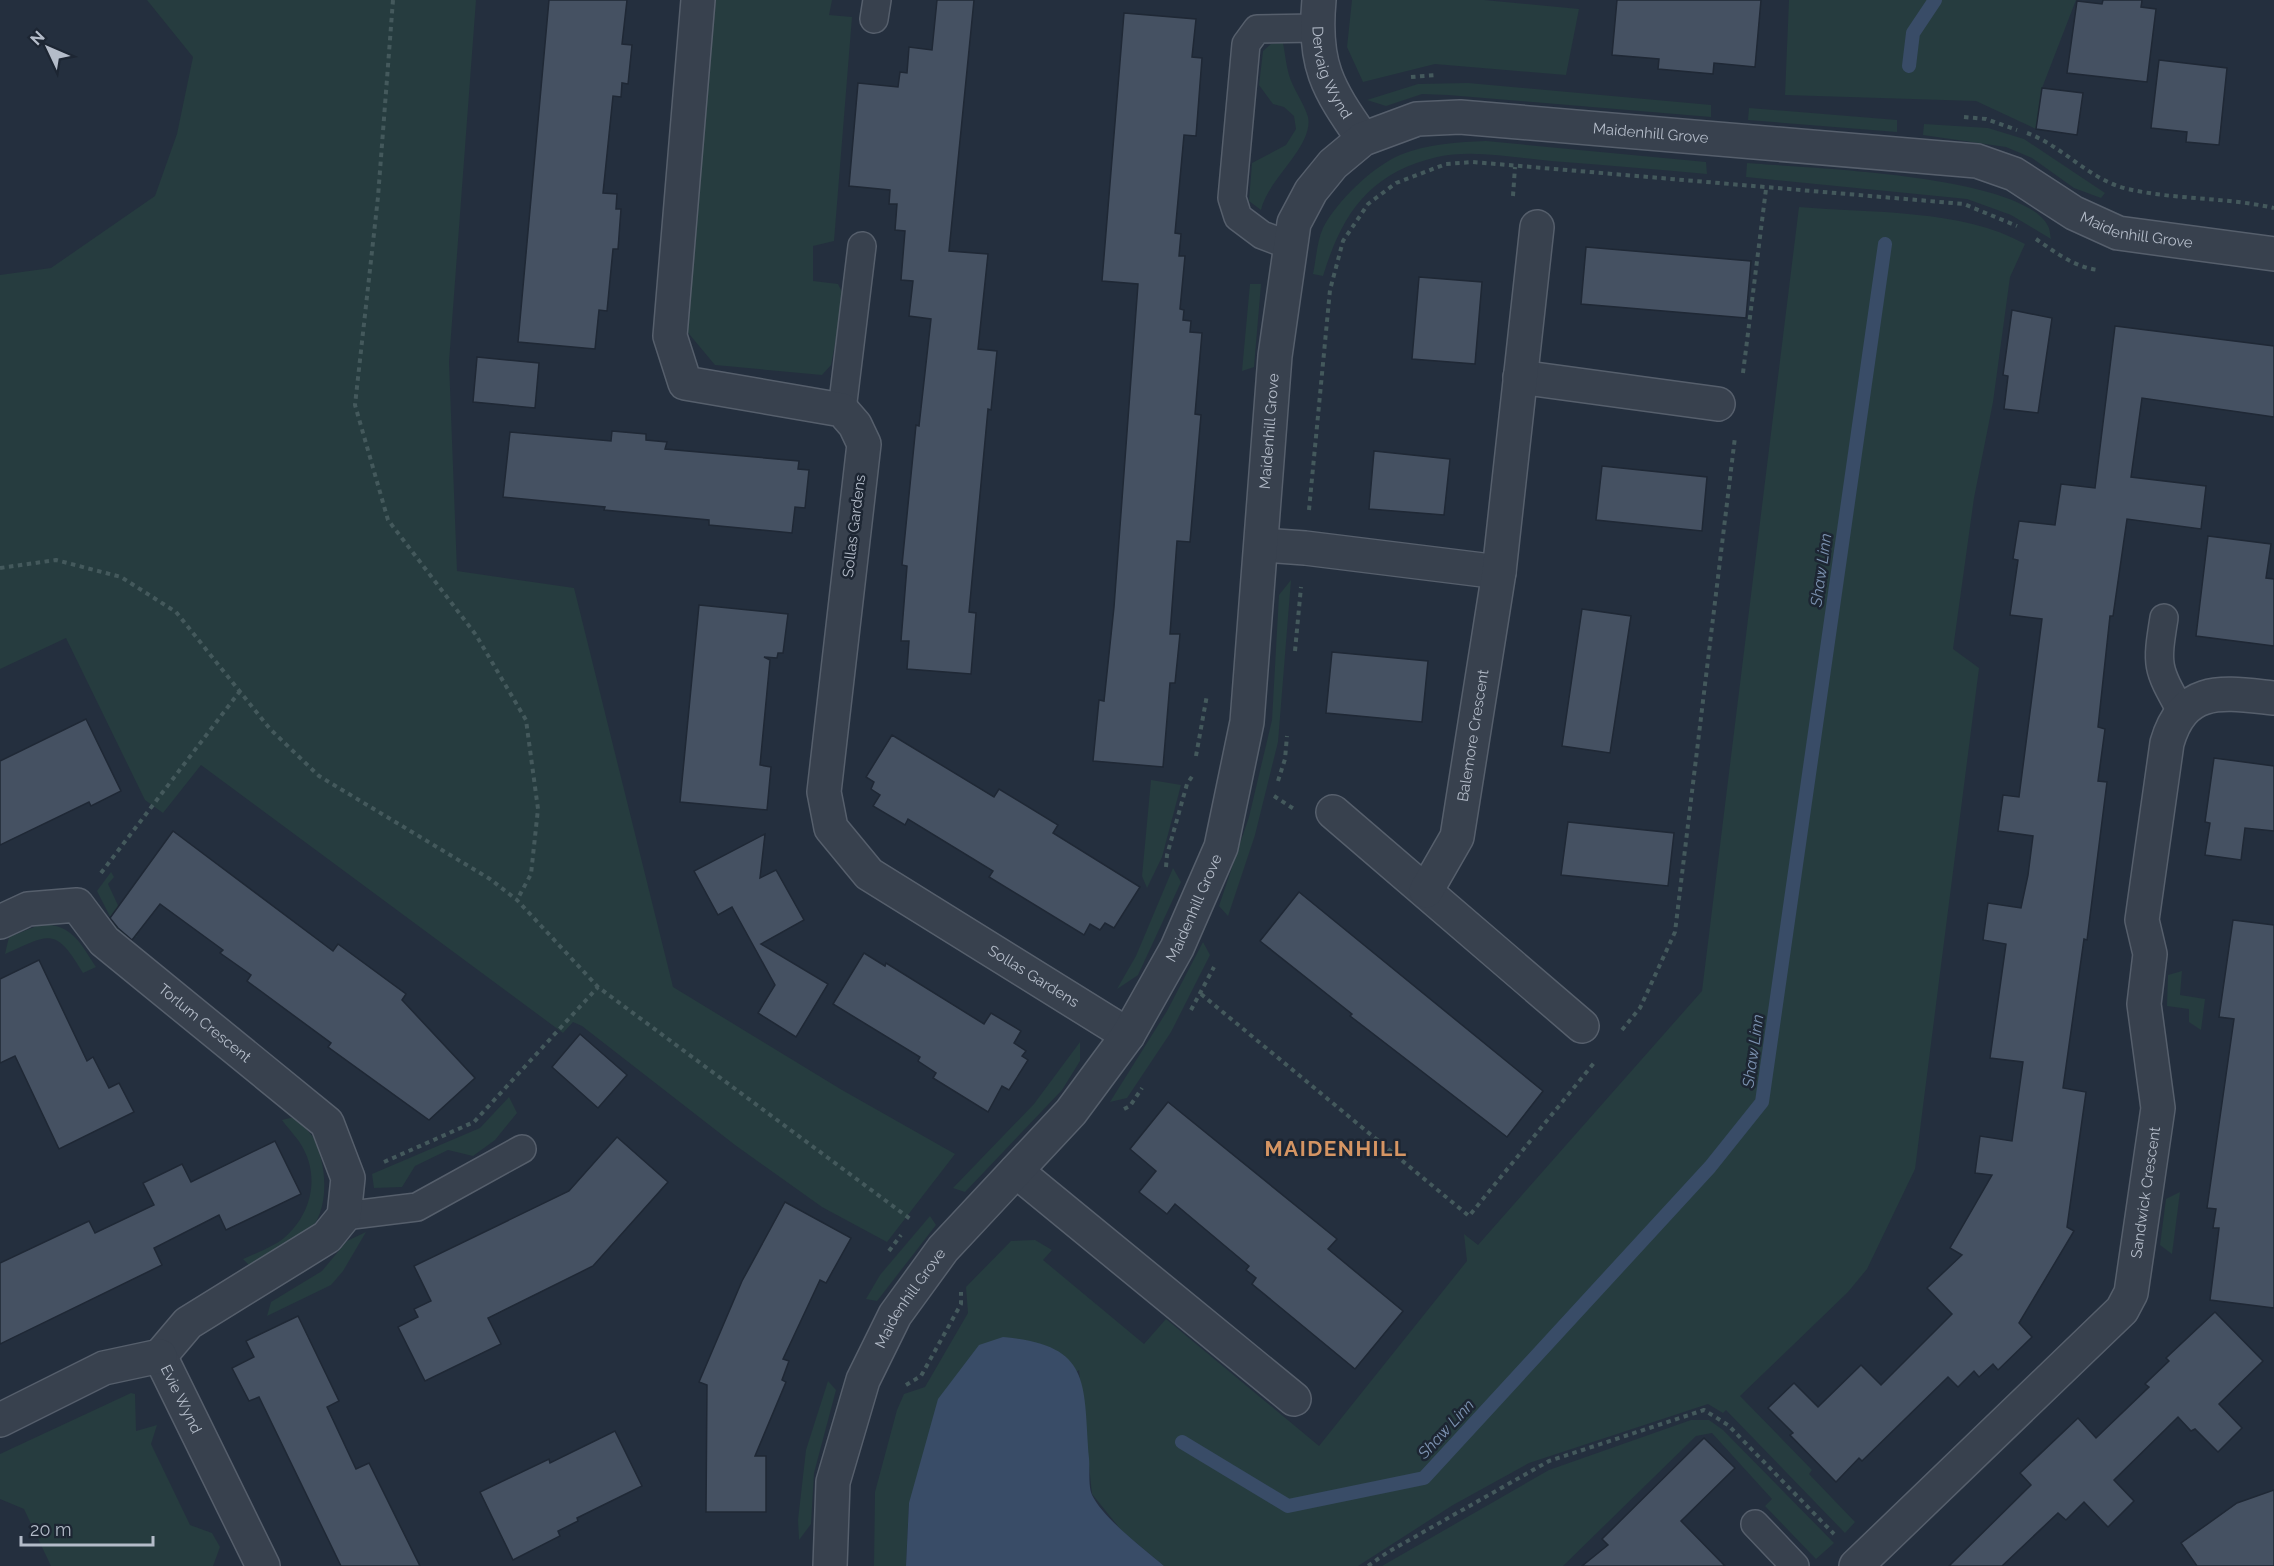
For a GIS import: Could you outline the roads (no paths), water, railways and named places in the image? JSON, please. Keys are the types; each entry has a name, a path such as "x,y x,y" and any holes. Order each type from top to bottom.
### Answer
{"street":[{"path":"698,0 670,336 685,383 842,410"},
{"name":"Dervaig Wynd","path":"1318,14 1317,46 1324,75 1342,110 1363,139"},
{"name":"Maidenhill Grove","path":"830,1566 833,1482 863,1380 895,1316 944,1249 1071,1112 1128,1035 1177,948 1221,847 1247,722 1275,356 1294,224 1311,191 1333,164 1363,139 1417,119 1460,117 1977,161 2014,174 2074,213 2118,233 2274,254"},
{"name":"Balemore Crescent","path":"1426,891 1457,837 1499,572 1537,227"},
{"path":"1520,377 1732,405"},
{"name":"Sollas Gardens","path":"842,410 855,425 864,444 824,792 831,828 869,874 1128,1035"},
{"path":"1262,545 1305,548 1499,572"},
{"path":"2181,711 2210,693 2274,698"},
{"name":"Sandwick Crescent","path":"1858,1563 2122,1310 2131,1293 2158,1108 2144,1004 2150,954 2142,920 2167,743 2172,725 2181,711"},
{"path":"1333,812 1582,1026"},
{"name":"Torlum Crescent","path":"0,922 28,909 77,905 104,941 327,1123 348,1178 344,1216"},
{"path":"1016,1171 1294,1399"},
{"path":"160,1356 188,1323 327,1238 344,1216"},
{"name":"Evie Wynd","path":"0,1420 104,1368 160,1356 263,1566"}],"lane":[{"path":"1291,246 1262,235 1238,217 1232,198 1246,44 1257,29 1318,14"},
{"path":"842,410 862,246"},
{"path":"2164,618 2158,654 2161,675 2181,711"},
{"path":"344,1216 417,1207 522,1149"},
{"path":"1755,1524 1796,1566"}],"water":[{"path":"1003,1337 1032,1341 1054,1349 1068,1359 1078,1372 1086,1409 1092,1495 1114,1523 1164,1566 906,1566 909,1503 938,1399 979,1345"}],"waterway":[{"name":"Shaw Linn","path":"1909,66 1913,33 1935,0"},
{"name":"Shaw Linn","path":"1182,1442 1288,1506 1424,1478 1710,1167 1762,1102 1885,244"}],"district":[{"name":"MAIDENHILL","path":"1336,1148"}]}
